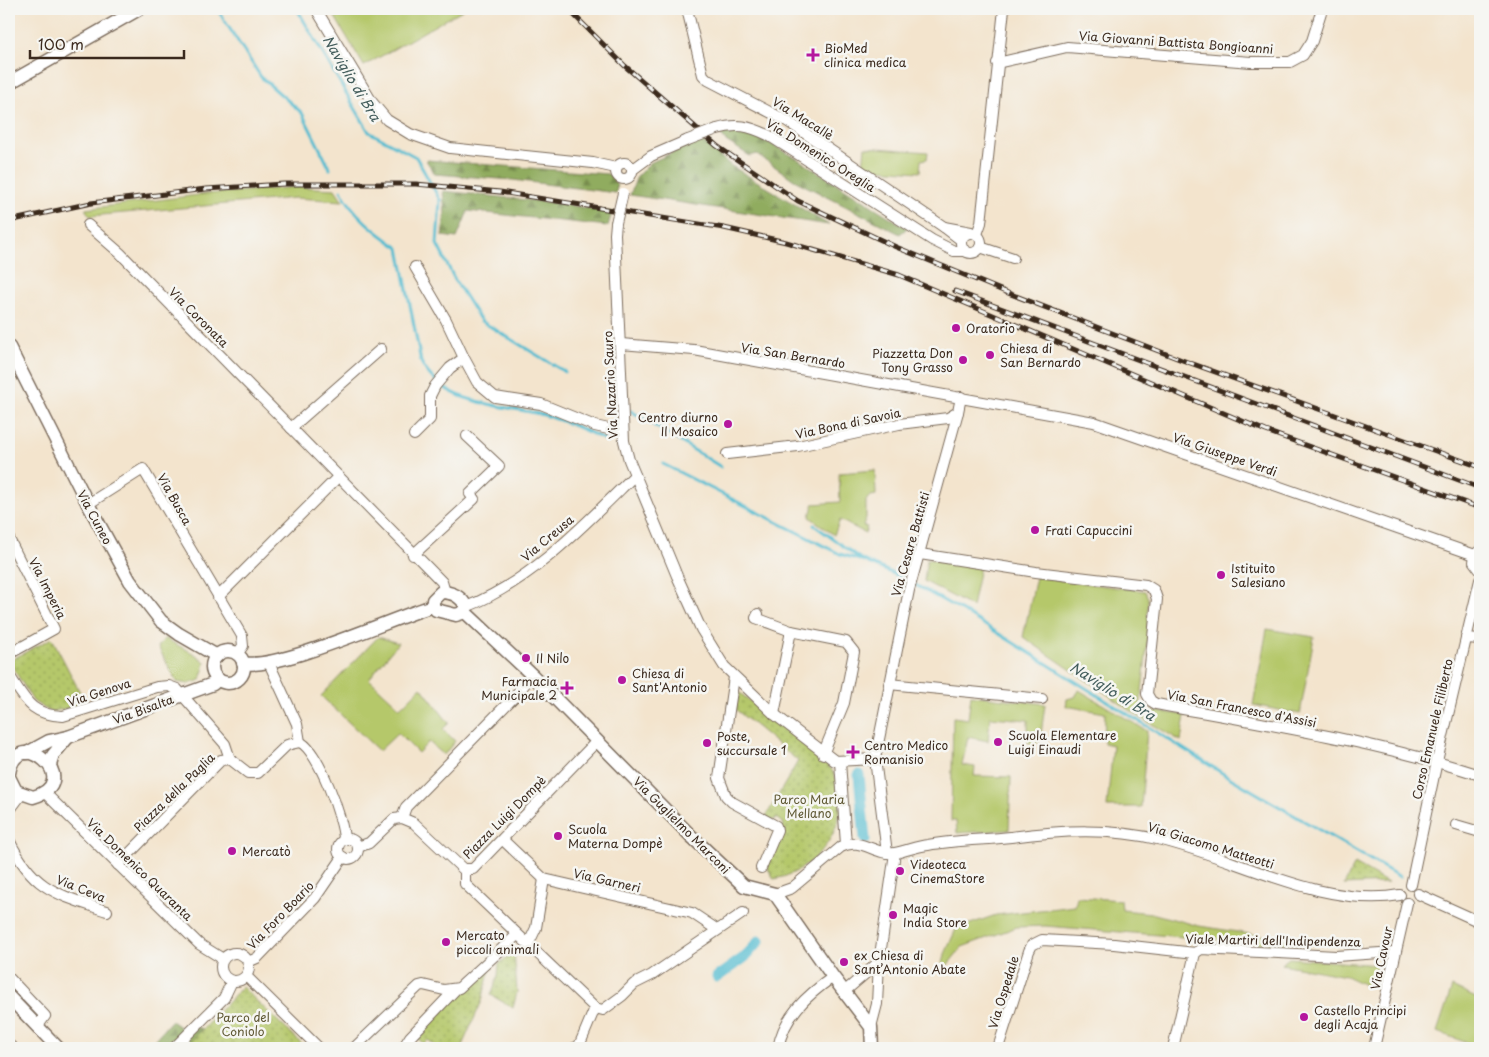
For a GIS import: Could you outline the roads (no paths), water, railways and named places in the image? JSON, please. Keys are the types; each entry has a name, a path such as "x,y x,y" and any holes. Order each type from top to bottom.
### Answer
{"main road":[{"path":"9,84 139,9"},
{"name":"Via Cuneo","path":"10,352 130,581 161,621 217,656"},
{"path":"433,606 434,598 441,592 445,592"},
{"name":"Via Guglielmo Marconi","path":"445,592 456,596 466,610 532,674 690,835 744,886 775,894"},
{"path":"433,606 436,610 456,615 466,610"},
{"path":"240,659 243,673 236,681 227,683 218,679 213,665 217,656 227,652 240,659 270,663 433,606"},
{"name":"Via Bisalta","path":"10,767 21,755 49,741 68,737 213,684 218,679"},
{"path":"13,787 33,797 44,792 52,777 50,765 53,755 68,737"},
{"path":"27,753 41,756 50,765"},
{"path":"775,894 833,977 871,1027 872,1048"},
{"path":"9,998 58,1048"}],"street":[{"path":"316,9 372,102 387,120 410,134 439,146 450,148 593,163 616,168 624,163 630,166 632,170 630,176 625,179 617,175 616,168"},
{"name":"Via Macallè","path":"687,9 703,75 708,80 787,120 961,240"},
{"path":"974,233 981,240 980,247 972,253 962,248 961,240 965,234 974,233 981,223 1004,9"},
{"name":"Via Giovanni Battista Bongioanni","path":"997,63 1067,47 1251,62 1290,62 1304,54 1312,41 1322,9"},
{"name":"Via Domenico Oreglia","path":"632,170 651,156 688,140 734,124 747,125 768,135 932,240 954,250 966,251"},
{"name":"Via Nazario Sauro","path":"625,179 615,234 621,344 622,432 635,475 701,629 721,660 734,677 774,714 824,754 840,762"},
{"name":"Via Coronata","path":"88,225 120,254 413,555 442,582 445,592"},
{"name":"Via Macallè","path":"944,227 974,233"},
{"path":"980,247 1013,258"},
{"path":"415,267 446,320 477,382 495,397 541,404 595,426 622,432"},
{"name":"Via San Bernardo","path":"621,344 694,350 961,397"},
{"path":"291,428 382,349"},
{"path":"414,435 430,418 430,396 438,382 464,358"},
{"path":"958,412 961,397"},
{"name":"Via Giuseppe Verdi","path":"961,397 1094,422 1478,552"},
{"name":"Via Bona di Savoia","path":"727,454 798,446 899,424 948,418 958,412"},
{"name":"Via Cesare Battisti","path":"871,1027 877,1004 879,962 891,853 875,758 889,684 912,582 958,412"},
{"path":"413,555 474,498 470,494 500,466 467,436"},
{"name":"Via Busca","path":"88,504 143,469 242,636 243,646 240,659"},
{"name":"Via Creusa","path":"466,610 522,576 603,508 635,475"},
{"path":"218,597 338,477"},
{"name":"Via Imperia","path":"9,539 54,629 9,654"},
{"path":"1478,552 1475,565 1480,570"},
{"name":"Via San Francesco d'Assisi","path":"920,554 1036,572 1146,585 1154,590 1157,599 1147,694 1151,701 1156,704 1282,727 1437,761"},
{"name":"Corso Emanuele Filiberto","path":"1411,886 1437,761 1480,580"},
{"path":"758,614 756,618 791,630 846,642 854,652 844,703 824,754"},
{"path":"774,714 791,630"},
{"path":"1466,638 1480,639"},
{"path":"270,663 298,724 300,742 309,749 338,808 344,829 344,840 339,847 343,857 352,858 357,853 358,847 353,840 344,840"},
{"name":"Via Genova","path":"9,674 32,708 41,714 51,716 62,716 157,687 169,686 178,688 183,694"},
{"path":"358,847 369,843 394,819 402,818 406,807 515,696 532,674"},
{"path":"734,677 719,778 726,796 732,802 776,826 777,830 761,868"},
{"path":"889,684 1042,699"},
{"path":"183,694 226,744 230,759"},
{"name":"Piazza Luigi Dompè","path":"402,818 414,823 465,870 473,869 597,741"},
{"name":"Piazza della Paglia","path":"118,865 221,760 230,759 248,773 258,773 287,745 300,742"},
{"path":"846,844 840,762 875,758"},
{"path":"1437,761 1480,775"},
{"path":"9,811 13,787"},
{"name":"Via Domenico Quaranta","path":"44,792 199,944 223,960"},
{"path":"1456,825 1480,832"},
{"name":"Via Giacomo Matteotti","path":"891,853 928,845 1039,832 1080,830 1125,833 1163,840 1270,876 1346,894 1379,897 1400,895"},
{"name":"Via Ceva","path":"9,840 23,867 45,887 62,896 107,912"},
{"name":"Via Garneri","path":"502,840 544,879 692,913 716,929"},
{"path":"775,894 792,888 846,844 858,844 891,853"},
{"name":"Via Foro Boario","path":"248,962 257,958 315,898 343,857"},
{"path":"465,870 466,884 595,1008 603,1010 609,1007 634,984 652,975 743,912"},
{"path":"528,945 536,928 544,879"},
{"path":"1411,886 1416,888 1418,894 1415,902 1407,903 1400,895 1403,888 1411,886"},
{"path":"1418,894 1480,922"},
{"name":"Via Cavour","path":"1374,1048 1407,903"},
{"path":"403,1048 410,1037 455,990 517,935"},
{"name":"Viale Martiri dell'Indipendenza","path":"1032,945 1042,940 1065,940 1195,953 1201,949 1336,956 1395,952"},
{"name":"Via Ospedale","path":"998,1048 1032,945"},
{"path":"1173,1048 1195,953"},
{"path":"230,954 239,954 248,962 249,970 246,976 232,981 222,972 223,960 230,954"},
{"path":"844,992 879,962"},
{"path":"246,976 319,1048"},
{"path":"778,1048 783,1027 804,999 833,977"},
{"path":"9,978 45,1016 37,1027"},
{"path":"174,1048 224,998 232,981"},
{"path":"354,1048 419,986 455,990"},
{"path":"578,1047 595,1008"},
{"path":"9,1045 12,1048"}],"waterway":[{"path":"217,9 261,77 302,113 330,169"},
{"name":"Naviglio di Bra","path":"297,9 369,132 416,157 440,200 437,244 456,282 481,321 565,372"},
{"path":"341,190 358,215 399,248 421,362 431,377 444,388 460,396 494,406 547,416 607,441"},
{"name":"Naviglio di Bra","path":"631,411 721,467"},
{"path":"663,464 840,554 860,560"},
{"name":"Naviglio di Bra","path":"814,525 862,560 901,577 964,612 1227,776 1400,877"},
{"path":"859,775 865,839"},
{"path":"717,977 745,957 759,941"}],"railway":[{"path":"568,9 625,66 717,146 798,201 896,247 1008,293 1182,360 1480,467"},
{"path":"9,221 91,203 206,189 284,184 416,184 500,192 724,228 786,242 899,275 1266,431 1480,508"},
{"path":"955,291 1480,488"}],"place":[{"name":"BioMed clinica medica","path":"813,55"},
{"name":"Oratorio","path":"956,328"},
{"name":"Chiesa di San Bernardo","path":"990,355"},
{"name":"Piazzetta Don Tony Grasso","path":"963,360"},
{"name":"Centro diurno Il Mosaico","path":"728,424"},
{"name":"Frati Capuccini","path":"1035,530"},
{"name":"Istituito Salesiano","path":"1221,575"},
{"name":"Il Nilo","path":"526,658"},
{"name":"Chiesa di Sant'Antonio","path":"622,680"},
{"name":"Farmacia Municipale 2","path":"567,688"},
{"name":"Scuola Elementare Luigi Einaudi","path":"998,742"},
{"name":"Poste, succursale 1","path":"707,743"},
{"name":"Centro Medico Romanisio","path":"853,752"},
{"name":"Scuola Materna Dompè","path":"558,836"},
{"name":"Mercatò","path":"232,851"},
{"name":"Videoteca CinemaStore","path":"900,871"},
{"name":"Magic India Store","path":"893,915"},
{"name":"Mercato piccoli animali","path":"446,942"},
{"name":"ex Chiesa di Sant’Antonio Abate","path":"844,962"},
{"name":"Castello Principi degli Acaja","path":"1304,1017"}],"park label":[{"name":"Parco Maria Mellano","path":"809,806"},
{"name":"Parco del Coniolo","path":"243,1024"}]}
